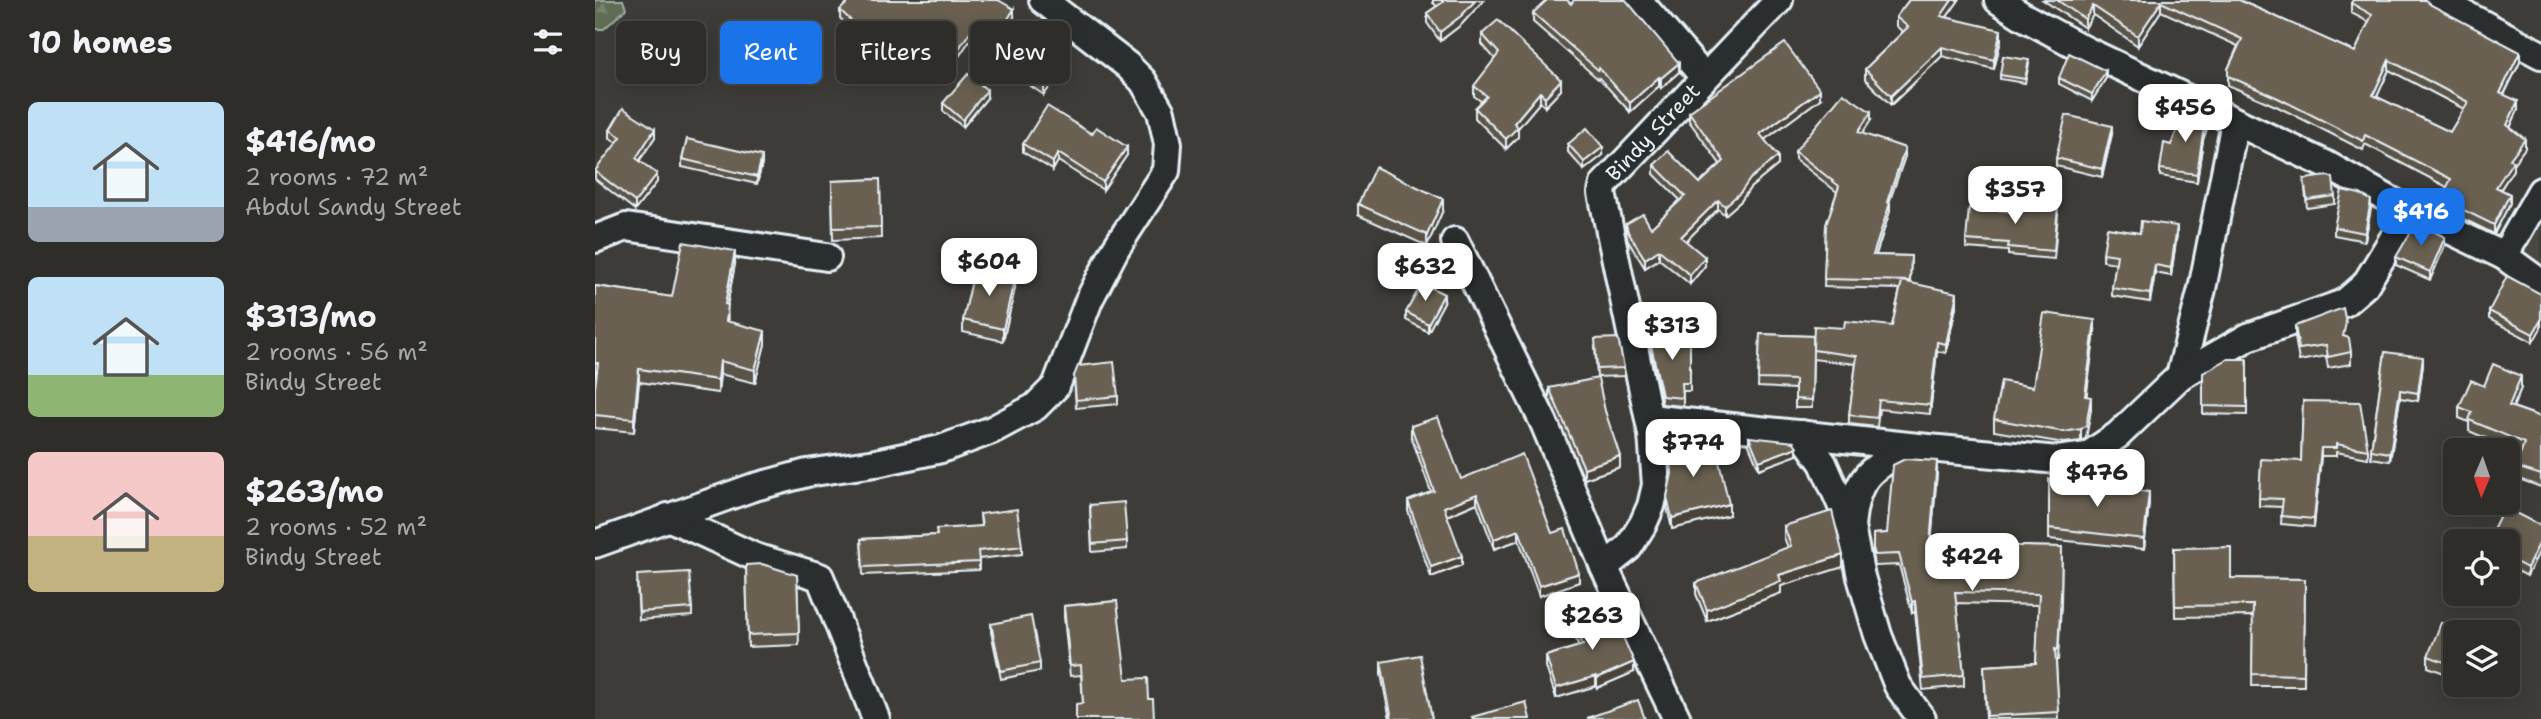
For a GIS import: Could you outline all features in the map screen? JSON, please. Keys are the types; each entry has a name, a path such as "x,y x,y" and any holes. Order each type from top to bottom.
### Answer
{"street":[{"path":"595,544 751,488 807,473 876,463 941,449 1035,407 1056,386 1089,300 1105,268 1166,171 1168,144 1161,112 1143,82 1127,65 1043,0"},
{"path":"1638,0 1704,77"},
{"name":"Bindy Street","path":"1604,567 1628,548 1651,506 1656,485 1649,418 1602,193 1604,184 1779,0"},
{"path":"1998,0 2085,50 2327,165 2410,211 2504,256 2541,283"},
{"path":"2438,0 2541,55"},
{"path":"2180,376 2202,289 2235,122"},
{"path":"2504,256 2541,191"},
{"path":"1649,418 2058,460 2087,456 2118,435 2180,376 2248,337 2344,303 2365,285 2410,211"},
{"path":"595,240 626,228 827,257"},
{"path":"1455,241 1543,423 1604,567 1678,719"},
{"path":"1802,434 1823,463 1851,527 1861,578 1878,635 1898,686 1922,719"},
{"path":"1851,527 1853,501 1865,477 1885,460 1918,447"},
{"path":"668,517 755,557 820,577 876,719"}],"shaded area":[{"path":"2541,196 2541,304 2507,267"}],"green space":[{"path":"595,0 623,0 626,9 604,29 595,29"}],"building":[{"path":"850,0 998,0 1014,9 1007,21 970,21 970,32 956,53 956,21 851,21 840,10"},
{"path":"1441,0 1476,0 1440,32 1427,13 1443,2"},
{"path":"1547,0 1567,0 1571,4 1574,0 1626,0 1679,63 1630,103 1599,68 1598,70 1533,13"},
{"path":"1909,0 1952,0 1941,16 2001,30 1994,60 1942,47 1891,96 1865,69 1908,27 1896,17"},
{"path":"2057,0 2239,0 2355,52 2372,15 2351,3 2353,0 2425,0 2520,52 2500,93 2518,101 2507,125 2525,139 2510,159 2513,161 2496,187 2510,194 2494,225 2441,199 2451,179 2365,135 2363,141 2228,76 2228,69 2242,39 2161,2 2138,36 2093,6 2085,19","holes":["2389,60 2468,102 2450,132 2373,95"]},
{"path":"1498,20 1561,80 1545,97 1540,92 1514,123 1518,127 1506,139 1475,108 1487,96 1474,86 1499,53 1482,34"},
{"path":"1785,43 1820,90 1760,134 1778,156 1750,179 1741,192 1725,206 1718,200 1681,237 1705,257 1690,275 1659,250 1645,259 1626,224 1643,214 1651,228 1685,196 1654,165 1668,151 1700,183 1724,161 1689,112"},
{"path":"2069,53 2106,71 2092,94 2059,78"},
{"path":"2003,56 2029,60 2025,79 2000,75"},
{"path":"968,74 970,84 980,84 987,90 963,120 943,103"},
{"path":"1843,93 1871,112 1858,132 1905,148 1873,255 1911,256 1910,281 1824,279 1826,225 1839,186 1795,151"},
{"path":"1047,106 1092,134 1096,127 1127,147 1103,182 1058,153 1053,162 1023,144"},
{"path":"2186,107 2208,118 2197,174 2160,169 2164,143 2171,145"},
{"path":"623,108 655,129 636,158 657,174 635,202 595,171 621,137 610,130"},
{"path":"2066,115 2112,126 2102,169 2056,158"},
{"path":"1587,128 1603,147 1584,162 1568,144"},
{"path":"687,139 762,156 757,177 682,159"},
{"path":"1375,167 1443,199 1427,235 1358,204"},
{"path":"2328,176 2333,178 2335,196 2307,200 2304,179"},
{"path":"880,179 881,227 833,228 832,181"},
{"path":"2342,190 2371,200 2365,233 2334,227"},
{"path":"2012,202 2058,206 2054,251 2008,247 2009,243 1966,240 1969,208 2011,211"},
{"path":"2141,221 2177,226 2171,268 2155,265 2150,294 2112,288 2117,255 2103,253 2107,228 2140,233"},
{"path":"2416,223 2445,237 2430,272 2396,257"},
{"path":"683,242 735,251 725,304 728,305 726,321 765,331 755,370 720,361 718,380 639,369 634,419 595,415 598,363 595,363 595,286 672,297"},
{"path":"975,267 1015,276 1003,329 963,320"},
{"path":"2507,276 2541,294 2541,320 2533,334 2489,311"},
{"path":"1902,281 1957,293 1946,344 1937,342 1930,405 1879,400 1877,418 1849,415 1857,356 1813,350 1814,326 1844,328 1845,321 1892,326"},
{"path":"1422,283 1444,294 1428,324 1406,312"},
{"path":"2343,308 2346,323 2343,336 2349,338 2351,352 2328,357 2326,345 2299,349 2295,326"},
{"path":"2044,313 2095,320 2085,396 2091,397 2086,426 2081,429 2064,432 1994,419 2001,381 2033,387"},
{"path":"1651,333 1690,333 1690,383 1682,383 1683,398 1662,396 1649,336"},
{"path":"1760,334 1813,336 1812,400 1795,399 1795,380 1758,379"},
{"path":"1618,338 1624,368 1597,369 1595,339"},
{"path":"2385,352 2423,357 2418,393 2400,390 2390,453 2371,450"},
{"path":"2228,359 2247,359 2247,407 2203,406 2203,373"},
{"path":"1114,362 1118,396 1076,400 1074,376 1078,366"},
{"path":"2493,364 2521,376 2509,406 2541,417 2541,475 2520,468 2524,443 2520,438 2512,438 2469,420 2472,412 2459,407 2471,380 2484,386"},
{"path":"1598,378 1605,411 1620,456 1584,468 1549,388"},
{"path":"2303,401 2360,402 2368,450 2336,444 2336,448 2321,448 2314,519 2281,516 2283,499 2259,498 2261,459 2301,461"},
{"path":"1438,417 1461,479 1522,454 1552,533 1565,529 1579,573 1539,586 1519,530 1494,539 1477,494 1444,507 1462,556 1431,567 1408,501 1434,491 1411,426"},
{"path":"1668,425 1686,427 1690,463 1718,457 1729,504 1672,518 1667,497 1672,473"},
{"path":"1749,437 1794,442 1797,447 1759,461"},
{"path":"1905,459 1937,461 1930,544 2062,547 2058,650 2055,649 2059,712 1987,716 1984,666 2036,663 2039,594 1955,592 1964,675 1923,679 1915,601 1912,602 1899,554 1875,555 1873,548 1873,534 1887,533 1893,465"},
{"path":"2049,479 2074,480 2074,483 2149,492 2144,539 2049,528"},
{"path":"1124,502 1127,541 1092,544 1090,505"},
{"path":"1017,509 1022,546 978,551 979,562 863,567 861,539 937,535 936,529 982,526 980,514"},
{"path":"1832,511 1843,555 1779,575 1781,581 1707,610 1696,583 1791,546 1784,526"},
{"path":"2500,515 2520,515 2541,526 2541,540 2527,568 2520,564 2520,529 2493,529"},
{"path":"2231,547 2231,578 2305,579 2304,675 2252,674 2253,605 2175,606 2174,548"},
{"path":"762,564 797,575 799,633 748,635 746,565"},
{"path":"689,572 692,608 639,612 637,575"},
{"path":"1117,601 1126,679 1148,678 1154,719 1076,719 1076,704 1083,703 1081,665 1070,666 1064,606"},
{"path":"1611,610 1634,662 1597,678 1596,676 1556,688 1546,656 1583,645 1574,626"},
{"path":"1031,616 1040,663 1001,671 991,624"},
{"path":"2441,623 2443,624 2443,662 2428,656"},
{"path":"1420,655 1432,719 1392,719 1381,662"},
{"path":"1638,700 1645,719 1587,718"},
{"path":"1526,702 1530,719 1472,717"}]}
